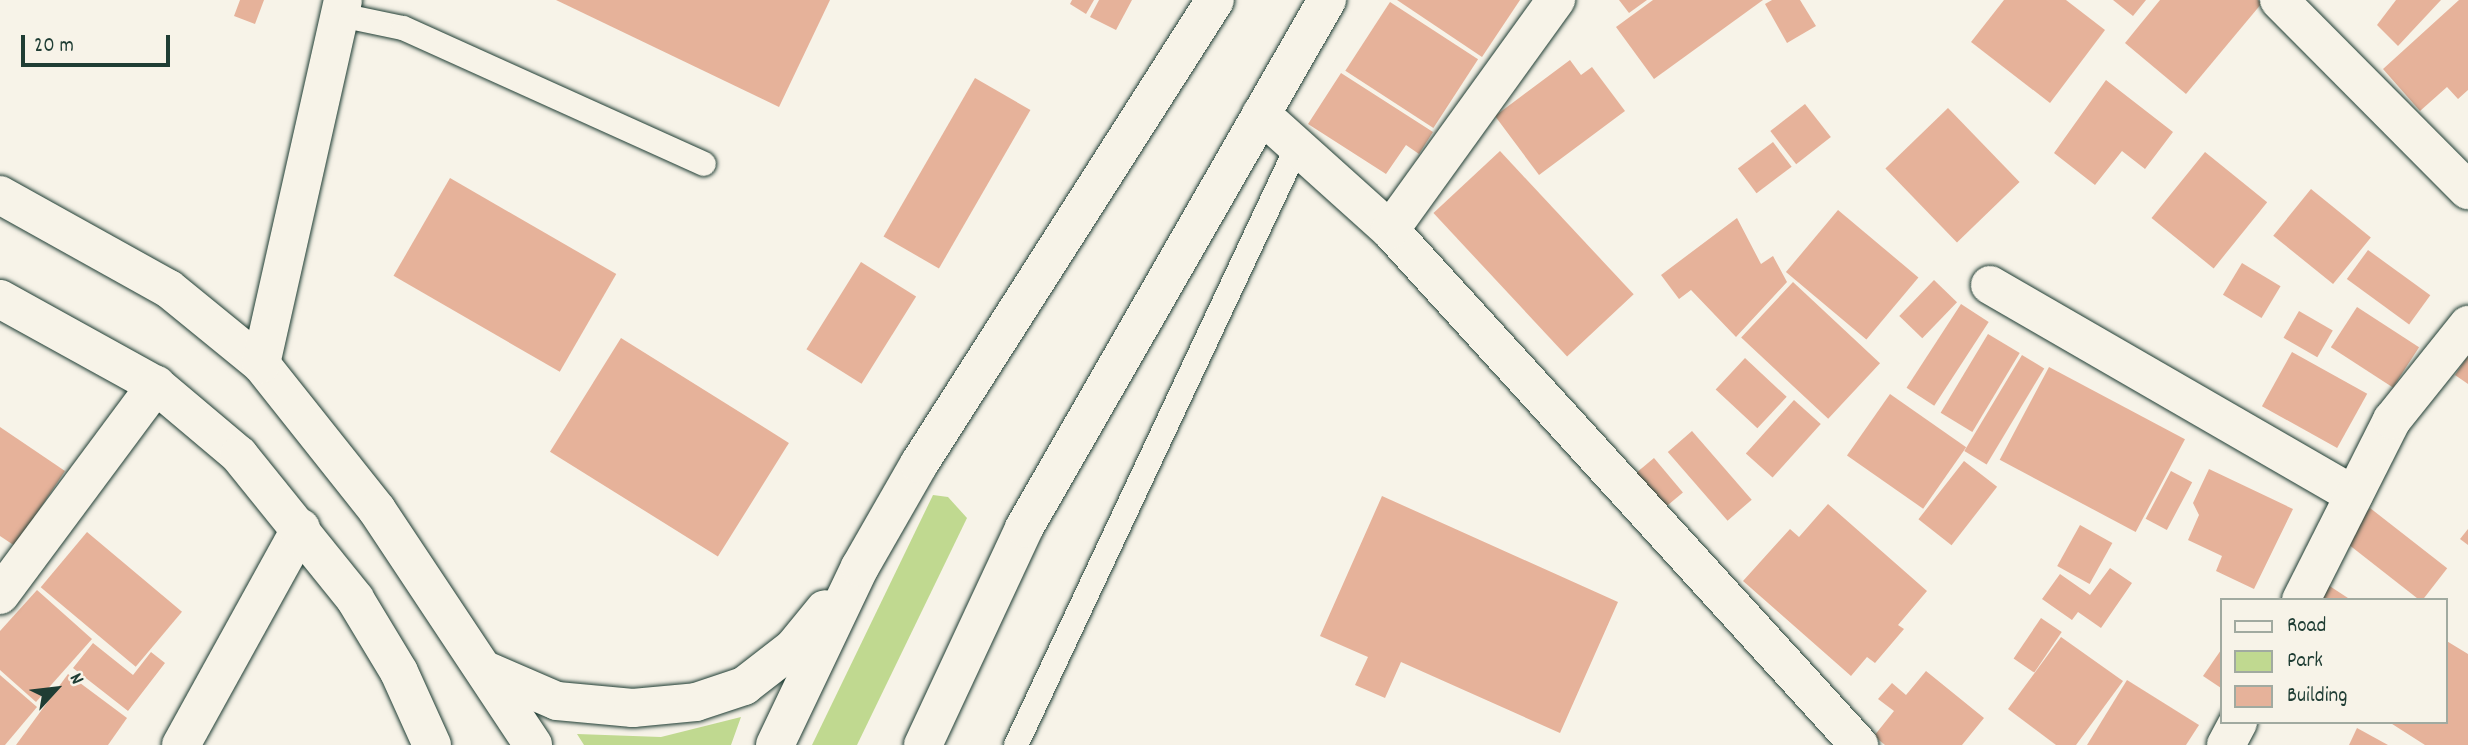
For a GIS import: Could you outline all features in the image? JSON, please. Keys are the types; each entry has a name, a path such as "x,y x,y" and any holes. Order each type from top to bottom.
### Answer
{"main road":[{"path":"775,745 860,568 919,464 1215,0"},
{"path":"923,745 1024,528 1327,0"},
{"path":"1390,230 1556,0"},
{"path":"2279,0 2468,190"},
{"path":"261,364 341,7"},
{"path":"1261,114 1390,230 1859,745"},
{"path":"0,195 169,289 261,364 377,510 533,745"},
{"path":"1990,285 2354,495"},
{"path":"0,299 156,385 239,455 301,528 355,599 399,672 432,745"},
{"path":"2302,598 2392,420 2468,325"},
{"path":"5,579 156,385"},
{"path":"181,745 301,528"},
{"path":"485,670 557,701 633,708 696,702 744,686 793,648 860,568"},
{"path":"2226,745 2237,724"}],"lane":[{"path":"341,7 403,28 704,164"},
{"path":"1016,745 1297,147"}],"green space":[{"path":"933,495 948,497 967,518 857,745 812,745"},
{"path":"741,717 731,745 584,745 577,734 661,737"}],"building":[{"path":"240,0 264,0 255,24 234,16"},
{"path":"556,0 830,0 779,107"},
{"path":"1072,0 1094,0 1086,14 1070,4"},
{"path":"1099,0 1132,0 1116,30 1090,17"},
{"path":"1397,0 1520,0 1482,57"},
{"path":"1619,0 1647,0 1629,13"},
{"path":"1653,0 1763,0 1654,79 1616,27"},
{"path":"1772,0 1800,0 1816,26 1787,43 1765,4"},
{"path":"2004,0 2066,0 2105,30 2050,103 1971,42"},
{"path":"2113,0 2146,0 2133,16"},
{"path":"2160,0 2258,0 2262,3 2186,94 2125,43"},
{"path":"2396,0 2441,0 2398,46 2377,25"},
{"path":"2459,0 2468,0 2468,90 2458,99 2447,87 2420,111 2383,69"},
{"path":"1390,2 1478,59 1433,128 1345,71"},
{"path":"1570,60 1581,75 1592,67 1625,111 1539,175 1495,116"},
{"path":"1341,73 1433,132 1419,154 1406,145 1386,174 1308,124"},
{"path":"975,78 1030,110 939,268 884,236"},
{"path":"2106,80 2173,132 2145,169 2122,151 2095,185 2054,153"},
{"path":"1805,104 1831,137 1796,164 1770,131"},
{"path":"1948,108 2020,182 1957,243 1885,168"},
{"path":"1773,142 1792,167 1757,193 1738,168"},
{"path":"1500,151 1634,294 1567,356 1433,213"},
{"path":"2205,152 2267,202 2214,268 2152,218"},
{"path":"450,178 616,274 560,372 394,276"},
{"path":"2311,189 2371,237 2333,284 2273,236"},
{"path":"1838,210 1918,277 1866,340 1786,272"},
{"path":"1737,218 1761,264 1773,256 1787,282 1736,337 1691,290 1679,299 1661,275"},
{"path":"2368,250 2430,295 2409,324 2347,279"},
{"path":"861,262 916,296 862,384 806,349"},
{"path":"2242,263 2281,286 2262,318 2223,295"},
{"path":"1934,280 1957,302 1922,338 1899,316"},
{"path":"1793,282 1880,363 1828,419 1741,338"},
{"path":"1961,304 1989,322 1934,406 1907,388"},
{"path":"2357,307 2419,347 2393,388 2331,347"},
{"path":"2299,311 2333,330 2317,357 2284,338"},
{"path":"1988,334 2020,353 1972,432 1941,413"},
{"path":"621,338 789,443 718,557 550,452"},
{"path":"2292,352 2367,394 2337,448 2262,406"},
{"path":"2022,355 2044,368 1987,464 1964,451"},
{"path":"2468,356 2468,384 2455,375"},
{"path":"1745,358 1787,397 1757,428 1716,389"},
{"path":"2049,367 2185,439 2136,532 2000,460"},
{"path":"1890,394 1966,447 1923,509 1847,455"},
{"path":"1794,400 1821,424 1773,478 1746,454"},
{"path":"0,427 65,471 15,546 0,536"},
{"path":"1692,431 1752,500 1728,521 1668,452"},
{"path":"1654,458 1683,492 1664,509 1635,474"},
{"path":"1964,461 1997,487 1952,545 1918,519"},
{"path":"2209,469 2293,509 2254,589 2216,571 2222,556 2188,540 2199,515 2193,503"},
{"path":"2171,471 2192,482 2167,530 2146,519"},
{"path":"1382,496 1618,602 1560,733 1401,662 1385,698 1355,685 1368,657 1320,636"},
{"path":"1828,504 1927,591 1898,625 1904,629 1875,663 1867,657 1851,676 1743,581 1790,529 1799,537"},
{"path":"2370,508 2447,568 2424,598 2417,598 2344,541"},
{"path":"2080,525 2112,543 2090,584 2057,566"},
{"path":"2468,529 2468,545 2460,539"},
{"path":"87,532 182,612 136,667 41,587"},
{"path":"2110,568 2132,583 2101,628 2078,612 2072,620 2042,599 2060,574 2090,595"},
{"path":"2325,583 2348,598 2315,598"},
{"path":"37,590 92,639 36,702 0,670 0,631"},
{"path":"2041,618 2062,632 2034,673 2014,659"},
{"path":"2061,637 2123,681 2076,745 2056,745 2008,709"},
{"path":"2447,641 2468,654 2468,745 2425,745 2392,724 2447,724"},
{"path":"93,643 133,675 151,652 165,663 128,711 73,668"},
{"path":"2220,651 2220,687 2203,676"},
{"path":"1926,671 1984,718 1962,745 1885,745 1874,736 1894,711 1878,699 1892,683 1906,695"},
{"path":"68,674 127,718 108,745 16,745"},
{"path":"0,675 37,707 5,745 0,745"},
{"path":"2127,680 2199,725 2186,745 2087,745"},
{"path":"2357,728 2388,745 2349,745"}]}
